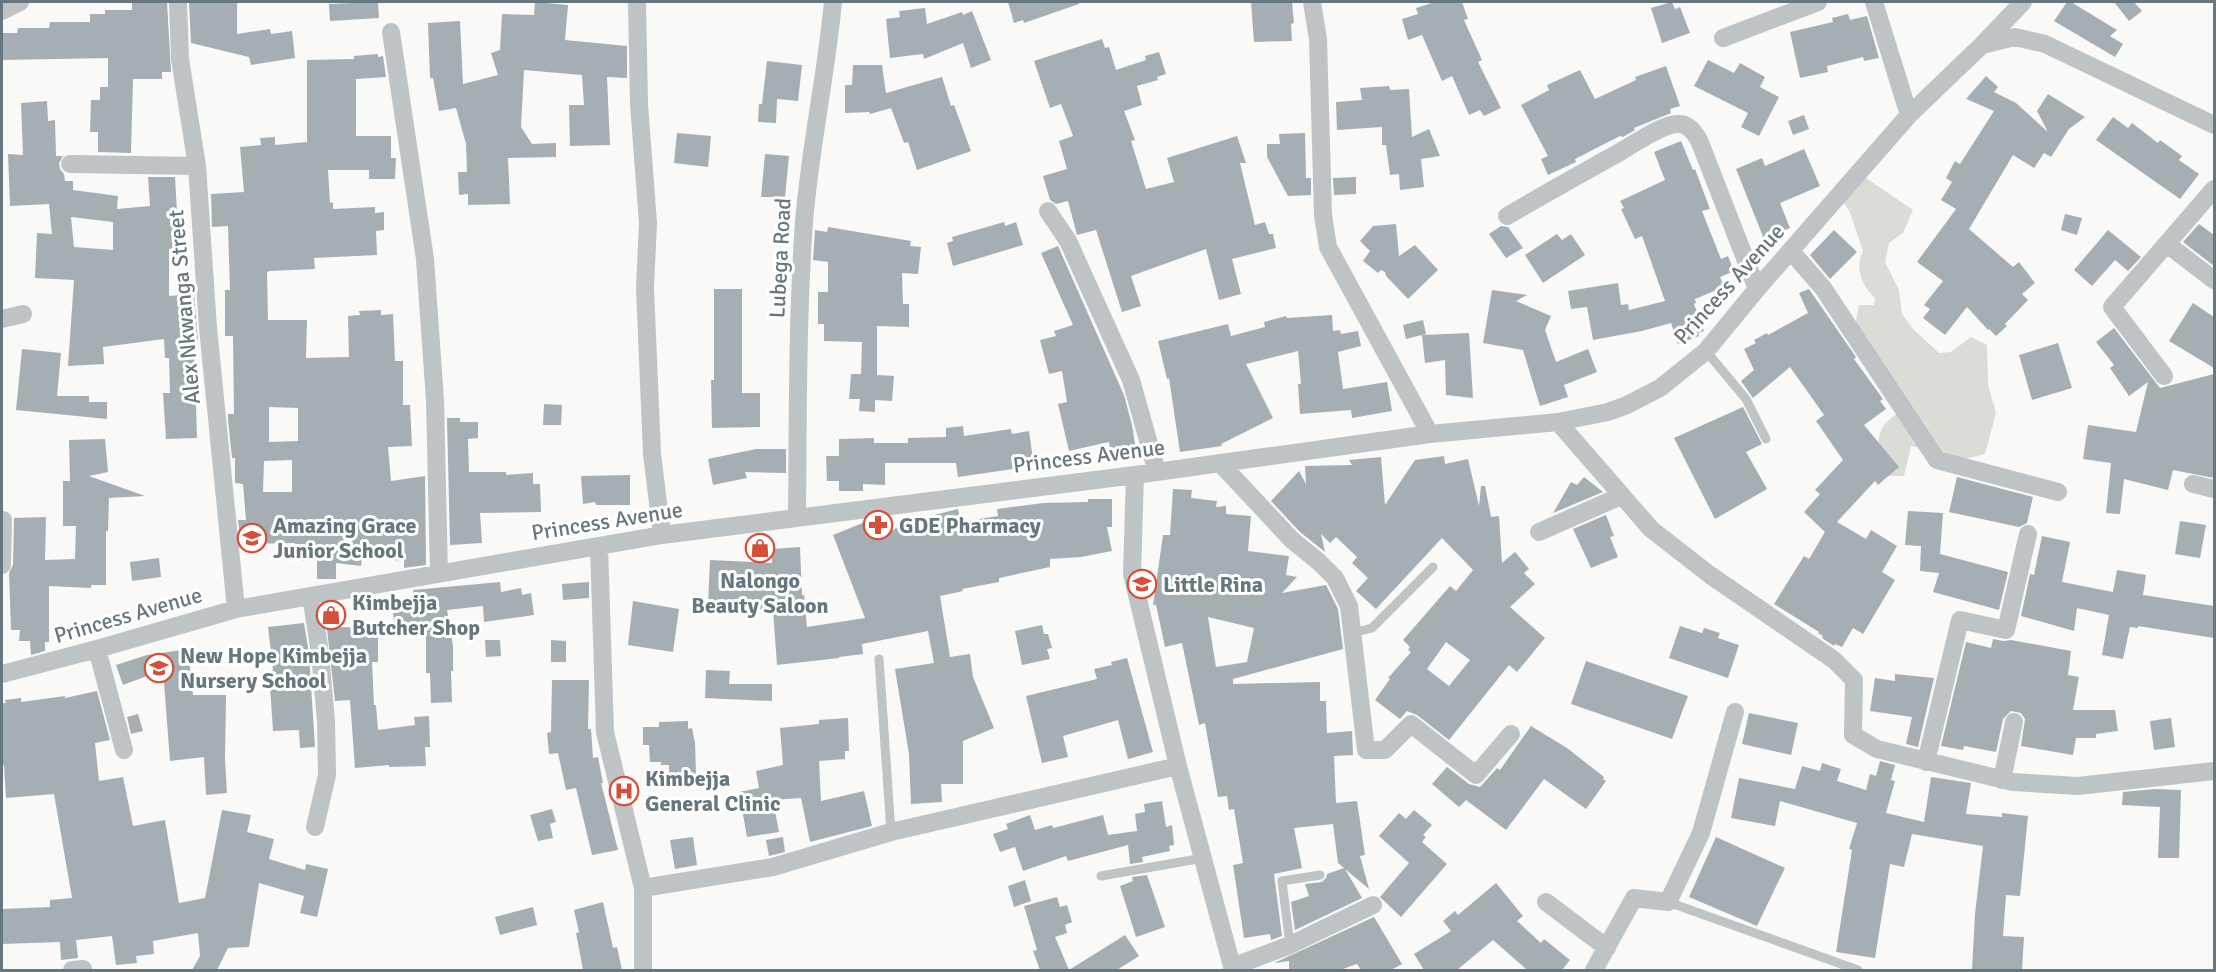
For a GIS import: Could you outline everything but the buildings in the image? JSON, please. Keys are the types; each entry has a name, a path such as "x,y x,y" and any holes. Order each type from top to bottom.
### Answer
{"street":[{"path":"2,10 20,2"},
{"name":"Alex Nkwanga Street","path":"178,2 180,59 196,166 208,328 236,609"},
{"path":"637,2 639,104 648,223 645,288 652,454 662,535"},
{"name":"Lubega Road","path":"796,518 804,223 810,162 828,54 833,2"},
{"path":"1312,2 1318,39 1323,215 1328,247 1430,434"},
{"path":"1723,38 1818,2"},
{"path":"1874,2 1909,115"},
{"name":"Princess Avenue","path":"2,674 236,609 662,535 1220,464 1430,434 1558,422 1608,412 1660,388 1706,351 1909,115 2023,2"},
{"path":"391,32 424,259 435,400 439,574"},
{"path":"1982,45 2015,37 2045,44 2214,124"},
{"path":"1508,216 1644,138 1669,126 1684,125 1694,131 1699,140 1757,289"},
{"path":"70,164 196,166"},
{"path":"2163,376 2112,307 2214,189"},
{"path":"1048,211 1068,241 1131,380 1157,472"},
{"path":"2167,244 2214,280"},
{"path":"1791,251 1823,288 1937,460 2058,492"},
{"path":"2,319 23,314"},
{"path":"1558,422 1651,529 1710,575 1834,660 1854,680 1853,735 1877,749 2013,782 2078,786 2214,771"},
{"path":"1220,464 1292,540 1335,578 1349,606 1366,750 1385,750 1411,724 1476,776 1510,734"},
{"path":"1135,475 1132,574 1178,766 1232,969 1290,945 1373,905"},
{"path":"2193,484 2214,489"},
{"path":"1539,532 1621,496"},
{"path":"2,565 3,520"},
{"path":"1926,762 1960,620 2006,630 2028,534"},
{"path":"599,546 605,732 643,888 643,970"},
{"path":"311,596 320,653 326,721 327,775 315,827"},
{"path":"97,649 124,750"},
{"path":"1594,970 1634,898 1668,902 1701,833 1735,712"},
{"path":"2002,780 2014,722"},
{"path":"643,888 773,867 891,832 1178,766"},
{"path":"1546,902 1607,948"}],"lane":[{"path":"1706,351 1746,399 1766,439"},
{"path":"1352,633 1372,628 1433,567"},
{"path":"879,659 891,832"},
{"path":"1101,876 1203,858"},
{"path":"1290,945 1281,881 1320,875"},
{"path":"1668,902 1858,970"}],"shaded area":[{"path":"1866,178 1913,210 1903,233 1889,243 1885,262 1899,290 1902,314 1913,329 1939,353 1951,352 1971,337 1987,345 1988,385 1996,413 1985,454 1965,459 1911,446 1904,476 1886,476 1879,449 1880,433 1883,426 1899,413 1853,336 1859,305 1874,305 1875,298 1863,282 1860,264 1863,251 1849,210 1840,198"}],"place":[{"name":"GDE Pharmacy","path":"878,525"},
{"name":"Amazing Grace Junior School","path":"252,538"},
{"name":"Nalongo Beauty Saloon","path":"760,548"},
{"name":"Little Rina","path":"1142,584"},
{"name":"Kimbejja Butcher Shop","path":"331,615"},
{"name":"New Hope Kimbejja Nursery School","path":"159,668"},
{"name":"Kimbejja General Clinic","path":"624,791"}]}
